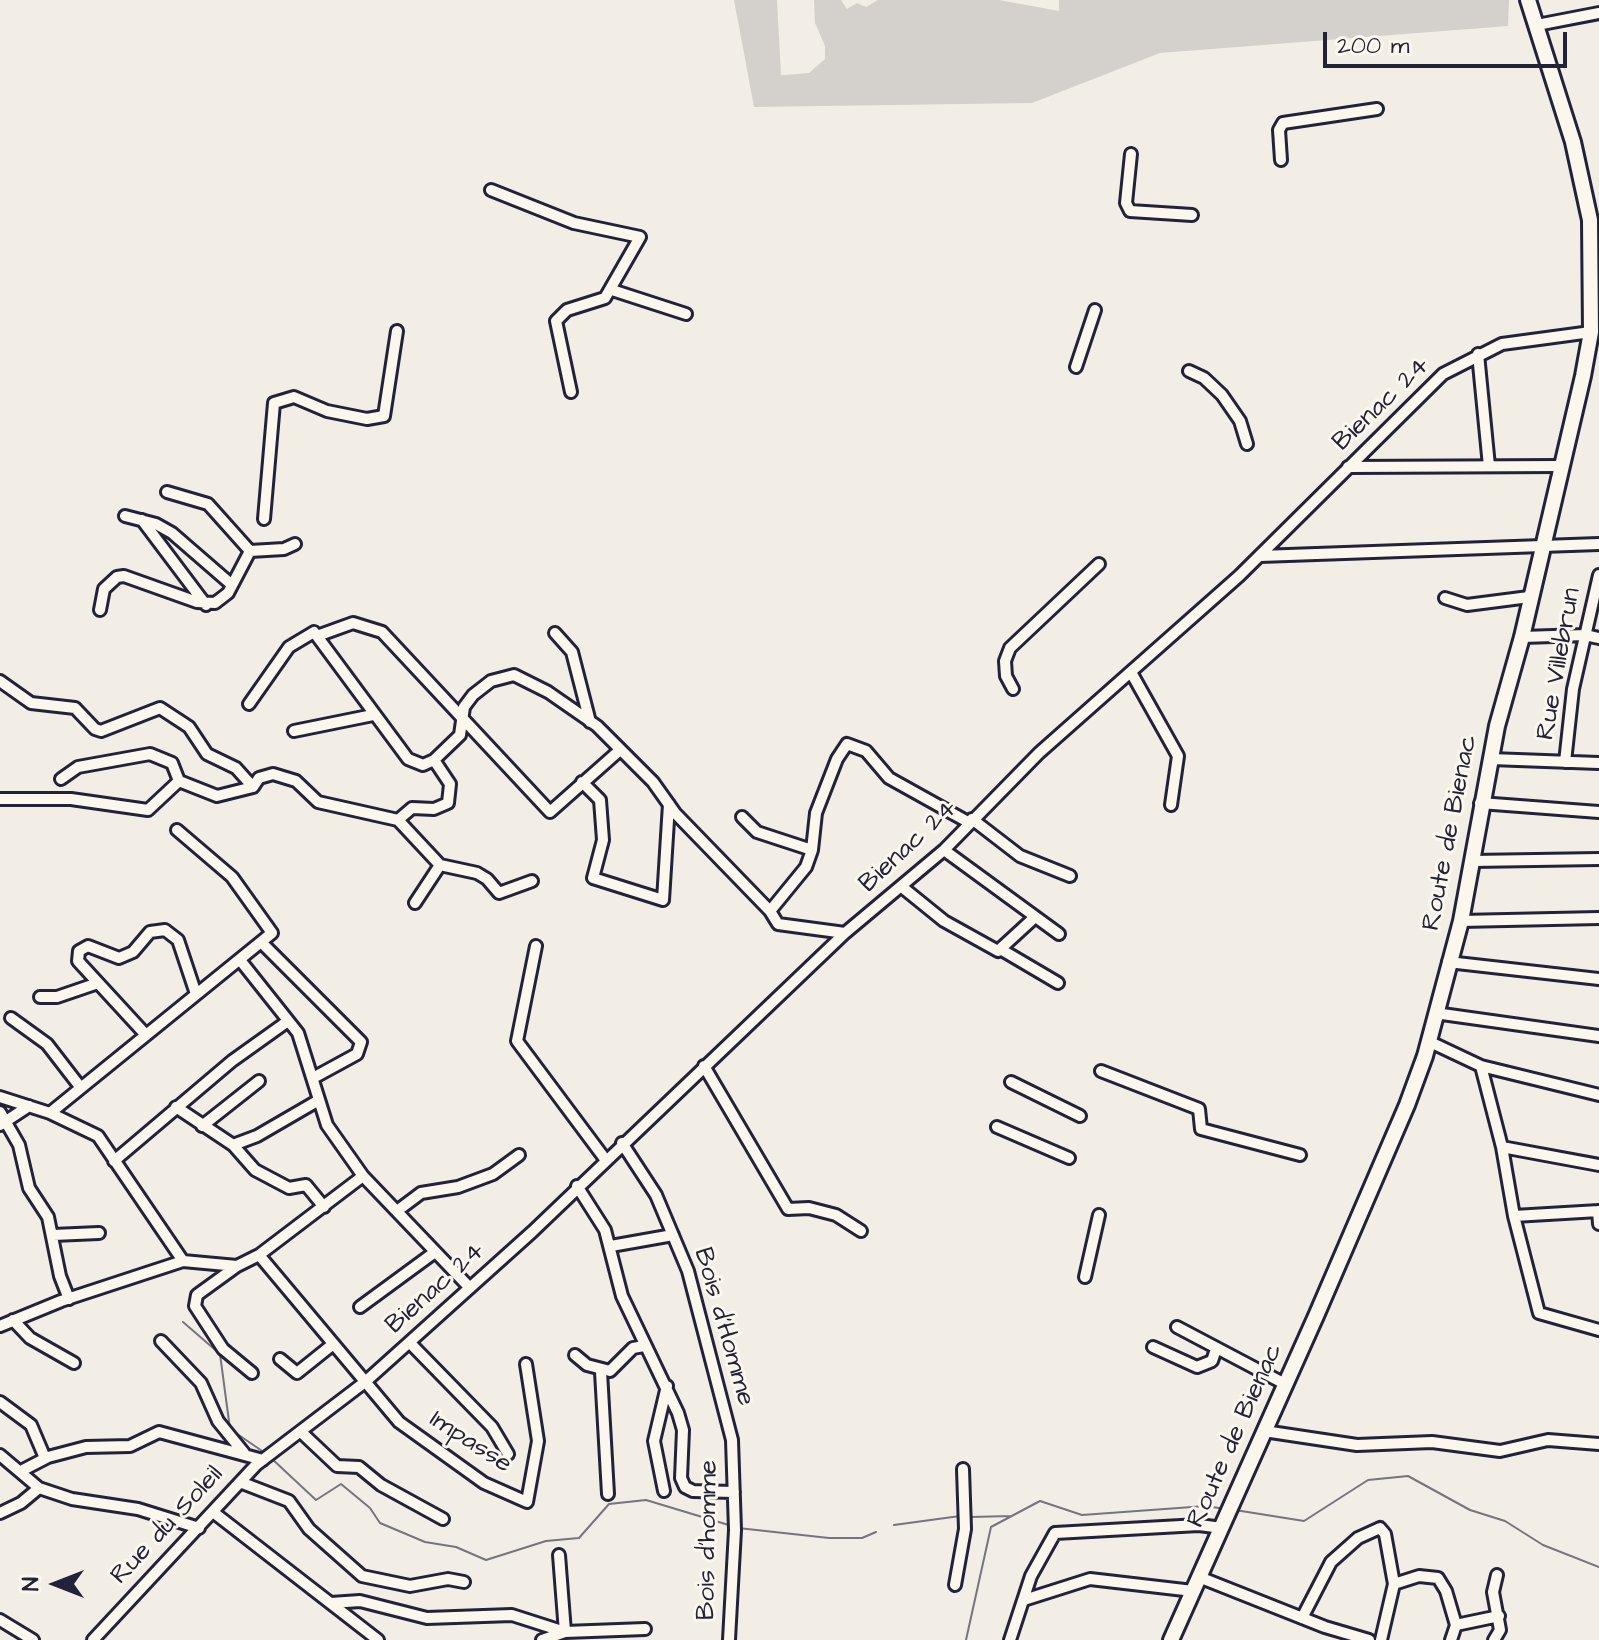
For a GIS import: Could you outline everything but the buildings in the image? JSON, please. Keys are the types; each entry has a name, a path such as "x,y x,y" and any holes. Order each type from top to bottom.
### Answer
{"main road":[{"name":"Route de Bienac","path":"1171,1640 1407,1105 1428,1041 1461,921 1480,803 1522,637 1591,332 1590,220 1573,142 1528,0"}],"street":[{"path":"1537,25 1599,13"},
{"path":"1281,160 1279,130 1283,123 1377,109"},
{"path":"1131,154 1126,207 1138,214 1192,215"},
{"path":"491,190 574,223 640,237 612,290 599,300 563,312 556,321 571,392"},
{"path":"612,290 686,314"},
{"path":"1076,367 1095,310"},
{"path":"264,519 274,403 294,397 327,411 367,419 384,416 397,331"},
{"name":"Bienac 24","path":"281,1448 410,1343 845,933 944,850 1039,753 1132,674 1260,556 1443,374 1502,344 1591,332"},
{"path":"1478,354 1489,466"},
{"path":"1189,371 1204,378 1222,395 1240,421 1247,444"},
{"path":"1348,467 1561,466"},
{"path":"167,492 208,504 250,551"},
{"path":"125,516 172,533 232,585"},
{"path":"140,519 206,605"},
{"path":"250,551 284,549 295,544"},
{"path":"1260,556 1599,544"},
{"path":"100,610 104,589 117,577 124,576 206,605 223,599 250,551"},
{"path":"1013,689 1006,676 1005,661 1010,648 1099,564"},
{"name":"Rue Villebrun","path":"1565,762 1573,689 1599,575"},
{"path":"1445,598 1467,605 1529,597"},
{"path":"317,636 353,623 382,632 550,812 620,750"},
{"path":"249,704 289,647 314,632 408,759 423,765 434,760 460,735 464,707 473,695 491,681 514,675 548,692 590,722 620,750 770,911 778,924 845,933"},
{"path":"555,633 575,660 590,722"},
{"path":"1522,637 1585,635 1599,638"},
{"path":"1132,674 1178,756 1171,805"},
{"path":"0,681 31,703 75,708 95,729 101,731 160,708 189,727 207,754 236,768 253,787"},
{"path":"294,731 373,715"},
{"path":"770,911 806,867 812,850 816,813 837,759 847,744 866,751 889,778 970,821 1020,856 1070,876"},
{"path":"61,779 78,767 150,754 172,763 179,781 217,796 253,787 264,776 280,775 296,781 318,802 398,820 440,865 477,873 499,893 532,881"},
{"path":"1491,759 1599,763"},
{"path":"398,820 412,808 434,809 448,803 450,784 434,760"},
{"path":"0,799 71,799 148,810 179,781"},
{"path":"582,782 600,800 603,840 593,878 663,900 669,804"},
{"path":"1480,803 1599,812"},
{"path":"742,817 757,832 812,850"},
{"path":"50,1113 272,933 232,877 177,830"},
{"path":"944,850 1059,934"},
{"path":"1472,861 1599,859"},
{"path":"415,903 440,865"},
{"path":"902,887 944,921 1058,983"},
{"path":"1002,950 1035,917"},
{"path":"1461,921 1599,918"},
{"path":"146,1035 78,961 79,951 88,946 119,958 133,952 150,932 159,929 173,934 178,940 196,994"},
{"path":"261,942 361,1042 357,1054 313,1078"},
{"path":"536,946 517,1041 605,1159"},
{"path":"240,960 298,1033 327,1125 363,1176 470,1288"},
{"path":"1448,962 1599,979"},
{"path":"40,997 57,997 98,983"},
{"path":"1435,1013 1599,1036"},
{"path":"11,1018 47,1044 81,1088"},
{"path":"114,1161 176,1107 288,1021"},
{"path":"1428,1041 1481,1066 1599,1095"},
{"path":"704,1066 788,1209 809,1208 836,1215 861,1231"},
{"path":"1481,1066 1539,1313 1599,1330"},
{"path":"1101,1071 1199,1109 1201,1129 1300,1155"},
{"path":"202,1126 259,1081"},
{"path":"1011,1082 1080,1116"},
{"path":"0,1097 50,1113 98,1136 183,1261"},
{"path":"233,1145 257,1136 319,1100"},
{"path":"29,1106 2,1119 19,1145 24,1175 48,1217 57,1267 69,1299"},
{"path":"176,1107 233,1145 255,1170 289,1188 306,1185 324,1207"},
{"path":"997,1127 1069,1158"},
{"name":"Bois d'Homme","path":"622,1143 656,1195 688,1271 732,1440"},
{"path":"1502,1147 1599,1165"},
{"path":"397,1211 421,1193 458,1187 493,1174 519,1155"},
{"path":"252,1373 223,1349 195,1306 197,1295 237,1266 259,1255 363,1176"},
{"path":"577,1186 597,1214 611,1246 617,1280 644,1346 654,1355 683,1430 681,1478 685,1487 693,1491 734,1492"},
{"path":"1514,1216 1598,1211 1599,1224"},
{"path":"1085,1277 1099,1215"},
{"path":"53,1235 99,1233"},
{"path":"611,1246 673,1235"},
{"path":"360,1307 435,1252"},
{"path":"259,1255 365,1382"},
{"path":"4,1323 183,1261 237,1266"},
{"path":"4,1323 74,1363"},
{"path":"1177,1327 1216,1349 1241,1358 1285,1384"},
{"path":"161,1341 201,1383 218,1421 244,1453 259,1462"},
{"path":"410,1343 492,1427 508,1454"},
{"path":"280,1359 297,1373 332,1345"},
{"path":"575,1355 601,1372 615,1369 633,1348 644,1346"},
{"path":"1153,1347 1197,1367 1212,1361 1216,1349"},
{"name":"Impasse","path":"365,1382 399,1422 484,1483 527,1502 538,1441 526,1364"},
{"path":"601,1372 608,1494"},
{"path":"664,1491 654,1441 667,1386"},
{"path":"0,1402 24,1417 45,1458"},
{"path":"1264,1431 1343,1444 1432,1442 1500,1451 1548,1440 1599,1444"},
{"path":"21,1471 45,1458 86,1447 130,1446 159,1432 196,1444 244,1453"},
{"path":"301,1432 337,1466 359,1467 381,1485 443,1519"},
{"name":"Bois d'homme","path":"729,1640 735,1530 732,1440"},
{"name":"Rue du Soleil","path":"93,1640 259,1462 281,1448"},
{"path":"2,1460 21,1471 39,1488 72,1499 138,1509 199,1528"},
{"path":"955,1585 965,1529 963,1469"},
{"path":"240,1482 289,1501 309,1529 362,1576 410,1586 448,1579 464,1582"},
{"path":"0,1513 21,1503 39,1488"},
{"path":"213,1512 378,1640"},
{"path":"1010,1640 1031,1576 1055,1533 1060,1530 1097,1532 1223,1524"},
{"path":"1302,1618 1331,1562 1374,1529 1385,1534 1394,1584 1381,1640"},
{"path":"559,1555 567,1635"},
{"path":"1494,1640 1499,1634 1499,1616 1493,1592 1497,1575"},
{"path":"1394,1584 1419,1576 1438,1578 1446,1591 1456,1625 1451,1640"},
{"path":"1024,1600 1090,1579 1196,1584 1369,1640"},
{"path":"331,1603 360,1601 427,1618 512,1615 567,1635"},
{"path":"1456,1625 1499,1616"},
{"path":"0,1620 33,1640"},
{"path":"542,1640 567,1635 631,1635 645,1629"}],"shaded area":[{"path":"734,0 777,0 781,75 785,75 809,73 825,59 825,46 815,23 814,0 841,0 847,9 857,3 866,7 878,0 999,0 1059,11 1059,0 1509,0 1508,26 1160,53 1032,103 754,107"}],"waterway":[{"path":"183,1322 220,1354 230,1429 265,1453"},
{"path":"270,1457 316,1500 341,1484 370,1508 380,1523 425,1542 456,1547 486,1560 546,1541 579,1538 609,1504 646,1500 732,1526"},
{"path":"1235,1510 1304,1521 1368,1480 1408,1476 1470,1510 1505,1521 1543,1545 1599,1567"},
{"path":"966,1640 991,1527 1040,1501 1082,1515 1206,1506 1225,1509"},
{"path":"894,1525 960,1516"},
{"path":"970,1517 1012,1516"},
{"path":"738,1528 829,1538 862,1538 876,1532"}]}
